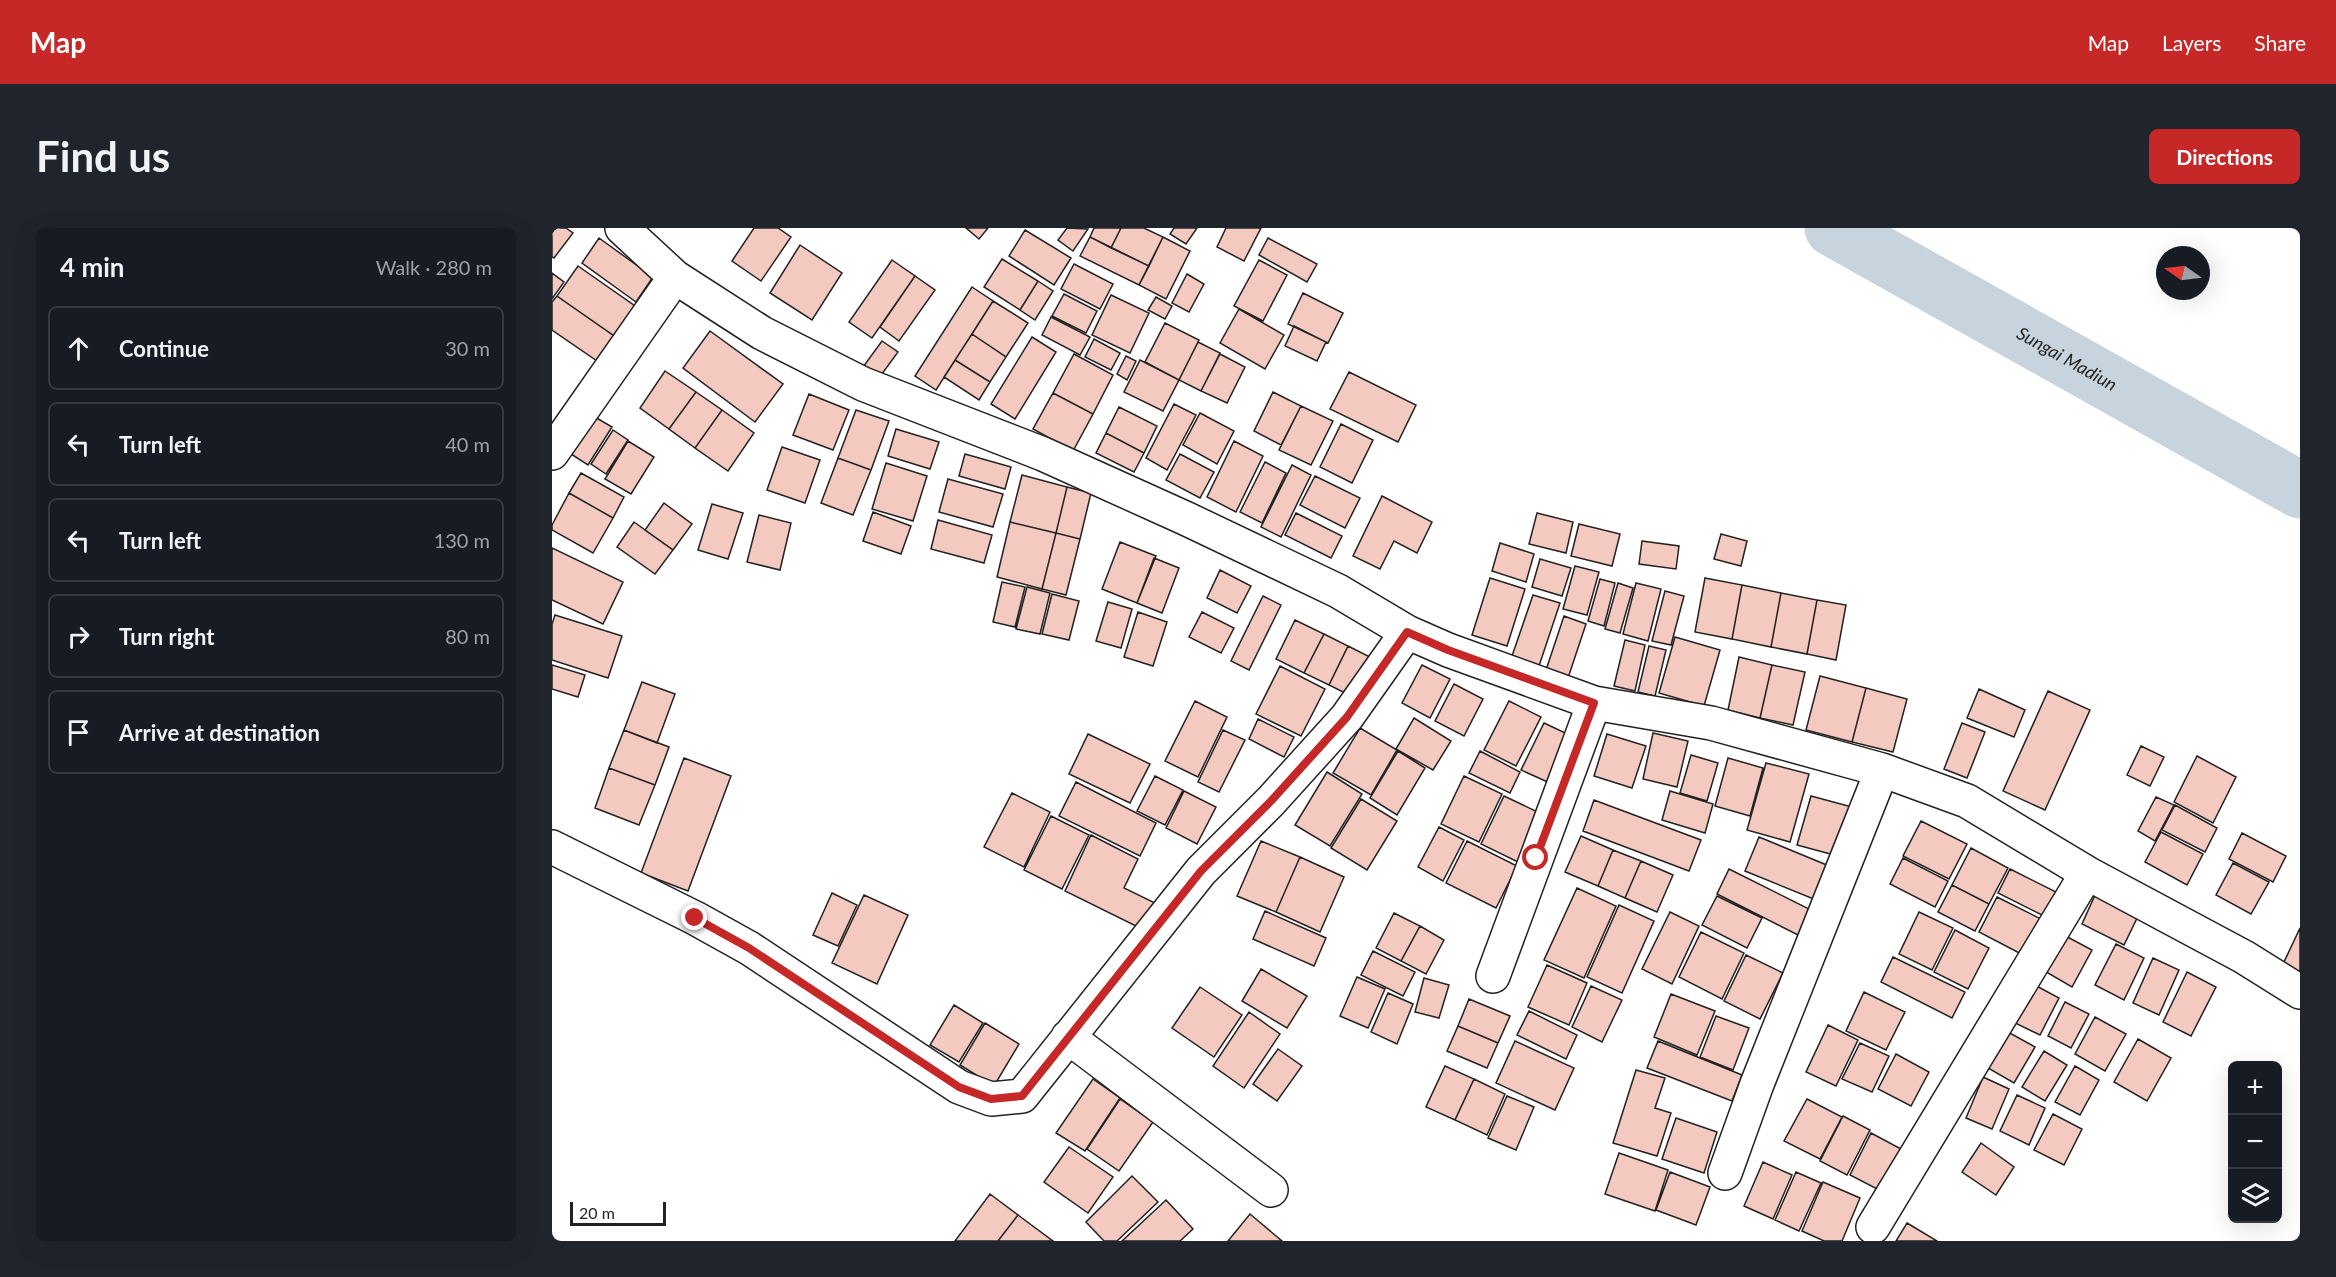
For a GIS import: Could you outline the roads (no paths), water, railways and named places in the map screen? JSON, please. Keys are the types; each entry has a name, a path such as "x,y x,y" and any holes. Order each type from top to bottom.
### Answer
{"street":[{"path":"622,228 675,277 762,333 863,384 1043,454 1176,514 1338,591 1407,632 1448,650 1594,703 1711,723 1882,770 1967,801 2087,873 2244,957 2300,992"},
{"path":"552,453 561,419 675,277"},
{"path":"552,847 695,918 749,948 959,1087 991,1099 1022,1096 1201,871 1271,801 1347,717 1407,632"},
{"path":"1493,976 1594,703"},
{"path":"1725,1173 1757,1084 1882,770"},
{"path":"1873,1227 2087,873"},
{"path":"1068,1037 1271,1190"}],"waterway":[{"name":"Sungai Madiun","path":"1833,228 2300,490"}]}
